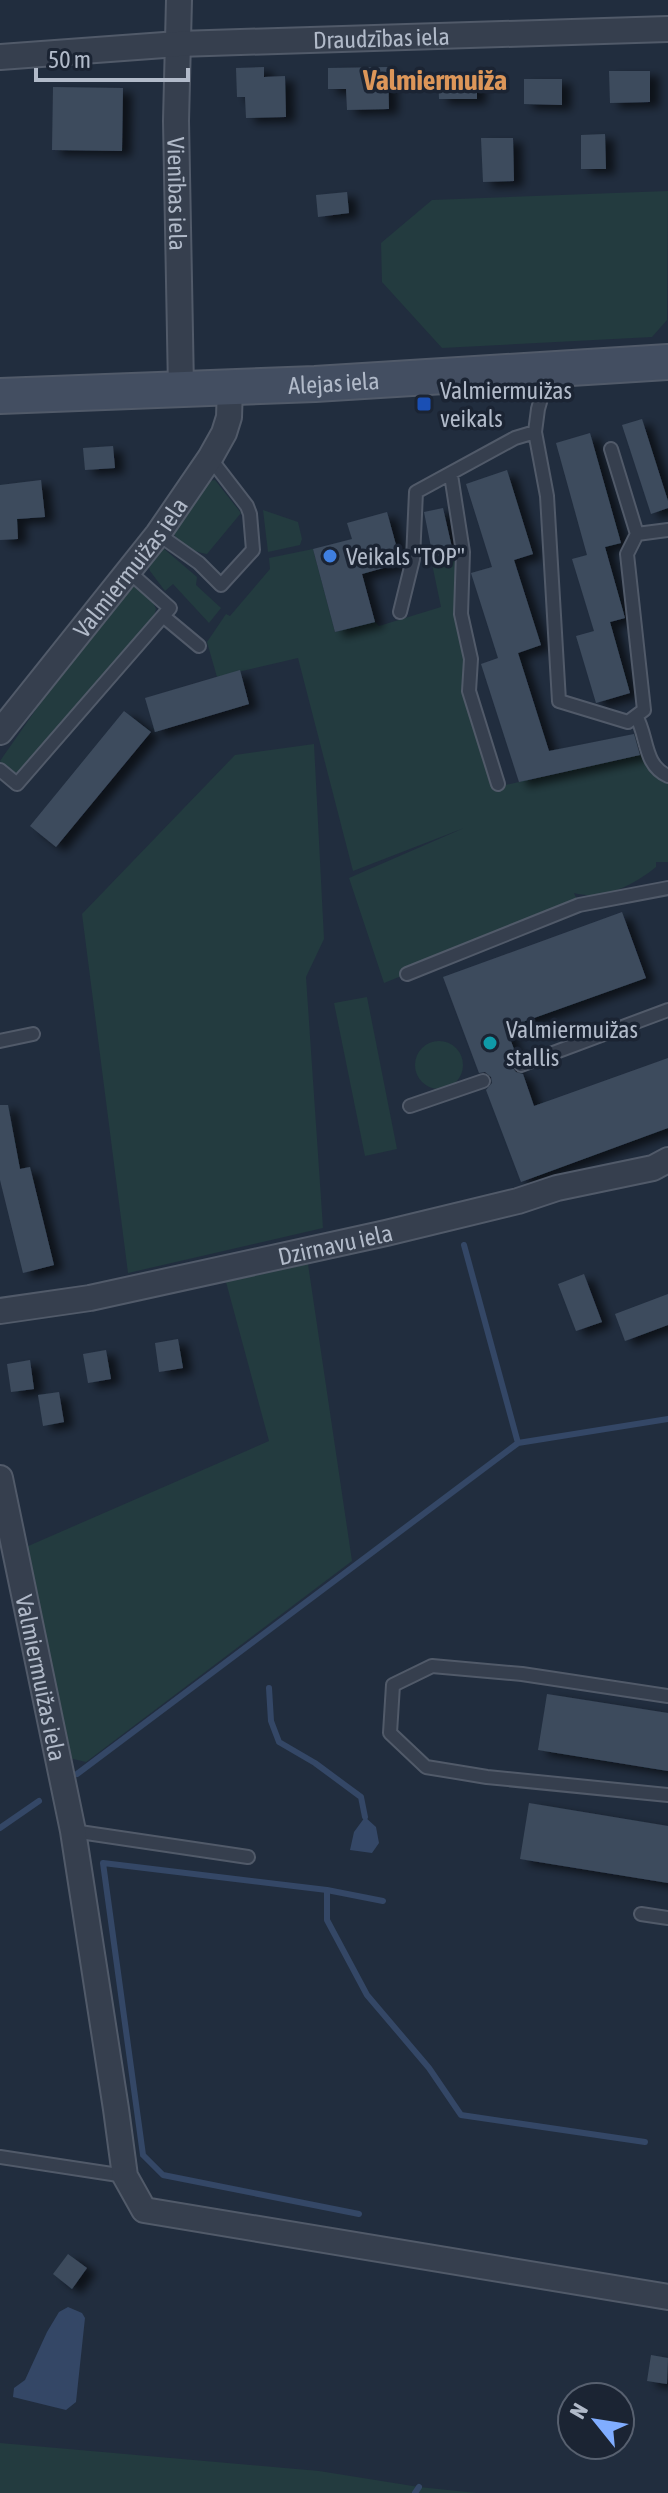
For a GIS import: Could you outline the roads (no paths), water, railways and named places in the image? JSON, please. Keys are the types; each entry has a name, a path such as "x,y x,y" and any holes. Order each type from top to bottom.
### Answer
{"main road":[{"name":"Alejas iela","path":"0,396 230,387 668,362"}],"street":[{"name":"Vienības iela","path":"179,0 176,121 181,388"},
{"name":"Draudzības iela","path":"0,57 178,44 668,29"},
{"name":"Valmiermuižas iela","path":"0,732 158,534 210,458 229,417 230,387"},
{"name":"Dzirnavu iela","path":"0,1311 90,1298 386,1233 518,1201 557,1188 653,1168 668,1160"},
{"name":"Valmiermuižas iela","path":"0,1478 73,1831 125,2176"},
{"path":"125,2176 144,2210 668,2297"}],"lane":[{"path":"549,370 535,432 547,496 559,701 628,722 644,710 627,554 637,534 611,449"},
{"path":"400,612 413,559 416,492 515,438 535,432"},
{"path":"158,534 199,563 221,585 253,550 247,506 210,458"},
{"path":"451,475 463,552 461,614 471,659 469,691 498,784"},
{"path":"637,534 668,530"},
{"path":"0,770 17,784 170,608 127,570"},
{"path":"163,616 199,646"},
{"path":"636,716 643,728 650,759 659,772 668,776"},
{"path":"407,974 579,905 668,888"},
{"path":"521,1065 668,1010"},
{"path":"0,1041 33,1034"},
{"path":"410,1106 483,1081"},
{"path":"668,1696 522,1674 432,1666 393,1685 390,1733 426,1767 487,1777 668,1795"},
{"path":"73,1831 248,1857"},
{"path":"641,1914 668,1918"},
{"path":"0,2157 125,2176"}],"water":[{"path":"365,1817 376,1827 379,1843 372,1853 350,1850 354,1832"},
{"path":"68,2307 82,2313 85,2318 76,2402 66,2410 13,2397 14,2388 25,2380 59,2312"}],"waterway":[{"path":"464,1245 518,1443"},
{"path":"77,1774 518,1443 668,1419"},
{"path":"269,1688 271,1721 279,1742 315,1763 361,1797 365,1817"},
{"path":"0,1828 39,1801"},
{"path":"359,2214 163,2175 143,2155 103,1863 327,1890 383,1901"},
{"path":"327,1890 327,1920 367,1995 429,2068 461,2115 645,2142"},
{"path":"415,2493 419,2487"}],"place":[{"name":"Valmiermuižas veikals","path":"424,404"},
{"name":"Veikals \"TOP\"","path":"330,556"},
{"name":"Valmiermuižas stallis","path":"490,1043"}],"district":[{"name":"Valmiermuiža","path":"435,80"}]}
